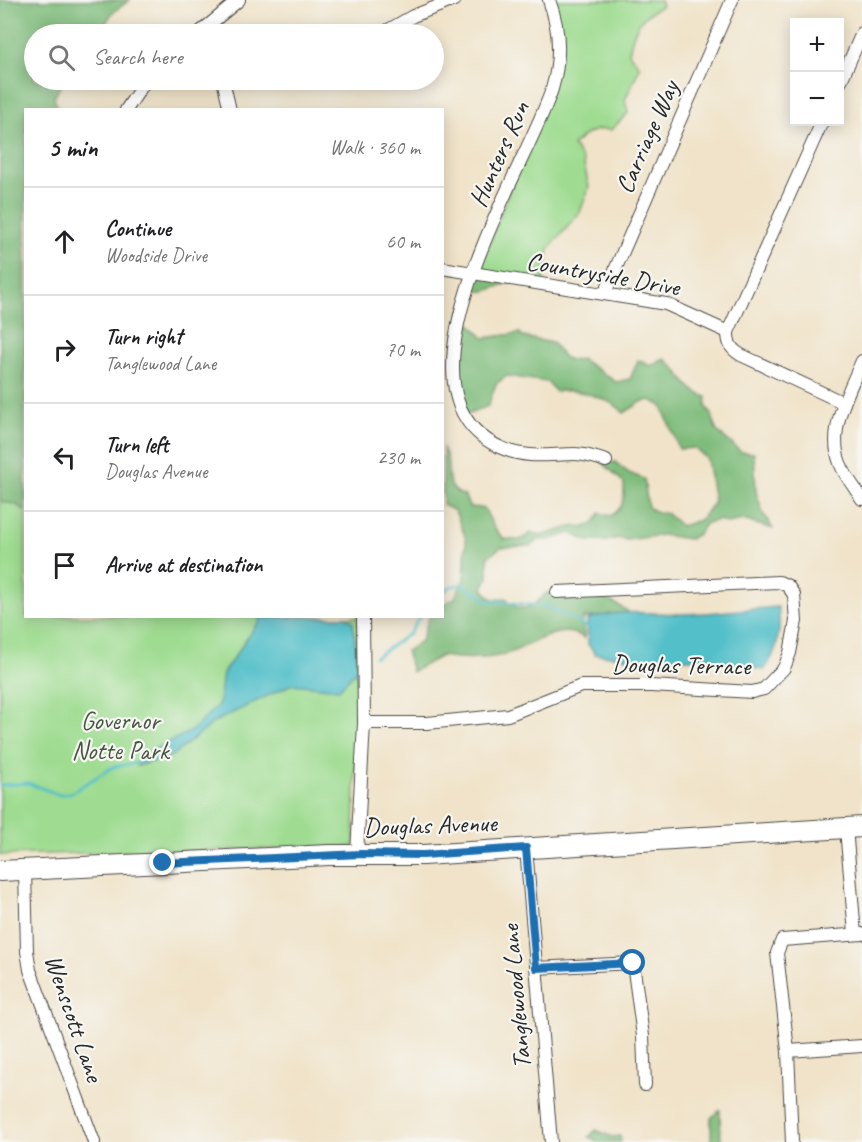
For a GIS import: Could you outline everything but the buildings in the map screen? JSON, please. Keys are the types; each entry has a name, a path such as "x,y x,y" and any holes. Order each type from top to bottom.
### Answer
{"main road":[{"name":"Douglas Avenue","path":"0,872 357,854 423,855 854,827"}],"street":[{"path":"211,24 239,0"},
{"path":"399,24 454,0"},
{"name":"Hunters Run","path":"549,0 559,44 552,89 471,274 452,358 452,377 456,398 473,426 502,449 522,455 543,457 578,453 606,461"},
{"name":"Carriage Way","path":"605,293 732,0"},
{"path":"844,74 862,33"},
{"path":"127,108 139,90"},
{"path":"225,90 230,108"},
{"path":"728,333 820,126"},
{"name":"Countryside Drive","path":"444,268 666,304 728,333 728,341 733,350 844,403"},
{"path":"862,361 844,403 837,432 840,463 862,499"},
{"name":"Douglas Terrace","path":"363,723 427,723 501,716 581,686 651,686 752,692 772,683 784,668 796,621 794,595 788,586 779,582 556,592"},
{"path":"357,854 363,723 363,618"},
{"path":"792,1142 788,1051 777,953 782,940 859,934 854,827"},
{"name":"Tanglewood Lane","path":"526,848 551,1142"},
{"name":"Wenscott Lane","path":"25,871 27,951 30,970 94,1142"},
{"path":"536,968 633,963 643,1036 645,1085"},
{"path":"788,1051 862,1046"}],"green space":[{"path":"0,0 130,0 112,13 105,24 24,24 24,90 58,90 54,97 58,108 24,108 24,510 17,505 0,501"},
{"path":"546,0 660,0 662,6 643,19 633,37 629,53 640,67 625,100 628,113 611,130 590,132 573,145 583,160 589,187 580,212 549,249 543,283 479,271 557,64"},
{"path":"479,271 516,280 486,291 471,292 466,301"},
{"path":"461,315 484,338 520,333 523,337 553,343 567,359 581,359 616,382 630,379 638,360 651,366 664,359 692,389 707,397 706,406 712,415 716,430 741,452 754,453 756,492 763,513 773,529 743,520 727,523 719,520 706,523 698,534 689,539 662,535 628,540 617,538 606,541 588,541 570,533 548,540 539,540 530,546 501,547 488,557 488,578 483,588 493,599 506,598 516,607 527,608 546,593 590,595 611,602 630,613 583,618 584,638 564,632 498,656 456,658 441,656 412,672 406,651 421,641 429,618 444,618 444,604 454,599 464,579 466,539 455,511 444,506 444,450 452,487 465,496 469,507 484,508 495,529 504,539 520,540 531,533 543,535 575,526 585,527 594,523 600,513 611,516 616,513 623,502 624,483 603,463 615,462 629,473 644,479 648,507 657,513 666,513 681,526 700,520 714,502 707,459 695,448 679,449 662,406 651,400 641,402 624,413 611,403 592,395 573,391 556,392 547,382 507,376 496,384 488,406 467,415 458,396 454,378 454,342"},
{"name":"Governor Notte Park","path":"24,368 24,618 358,618 354,847 0,855 0,384"},
{"path":"720,1110 721,1142 711,1142 711,1118"},
{"path":"596,1130 612,1137 620,1136 621,1142 598,1142 589,1137"}],"water":[{"path":"778,607 777,640 764,670 706,658 653,661 595,654 588,644 587,620 599,616 623,613 684,614"},
{"path":"261,618 347,618 353,622 358,669 339,689 292,684 216,721 172,756 137,766 146,753 191,731 219,704 223,673"}],"waterway":[{"path":"444,592 450,587 462,584 489,601 547,606 587,627"},
{"path":"375,657 409,634 419,618"},
{"path":"0,785 28,783 60,795 72,792 113,767 141,762"}],"route":[{"path":"163,863 329,855 473,853 526,848 536,968 633,963"}]}
